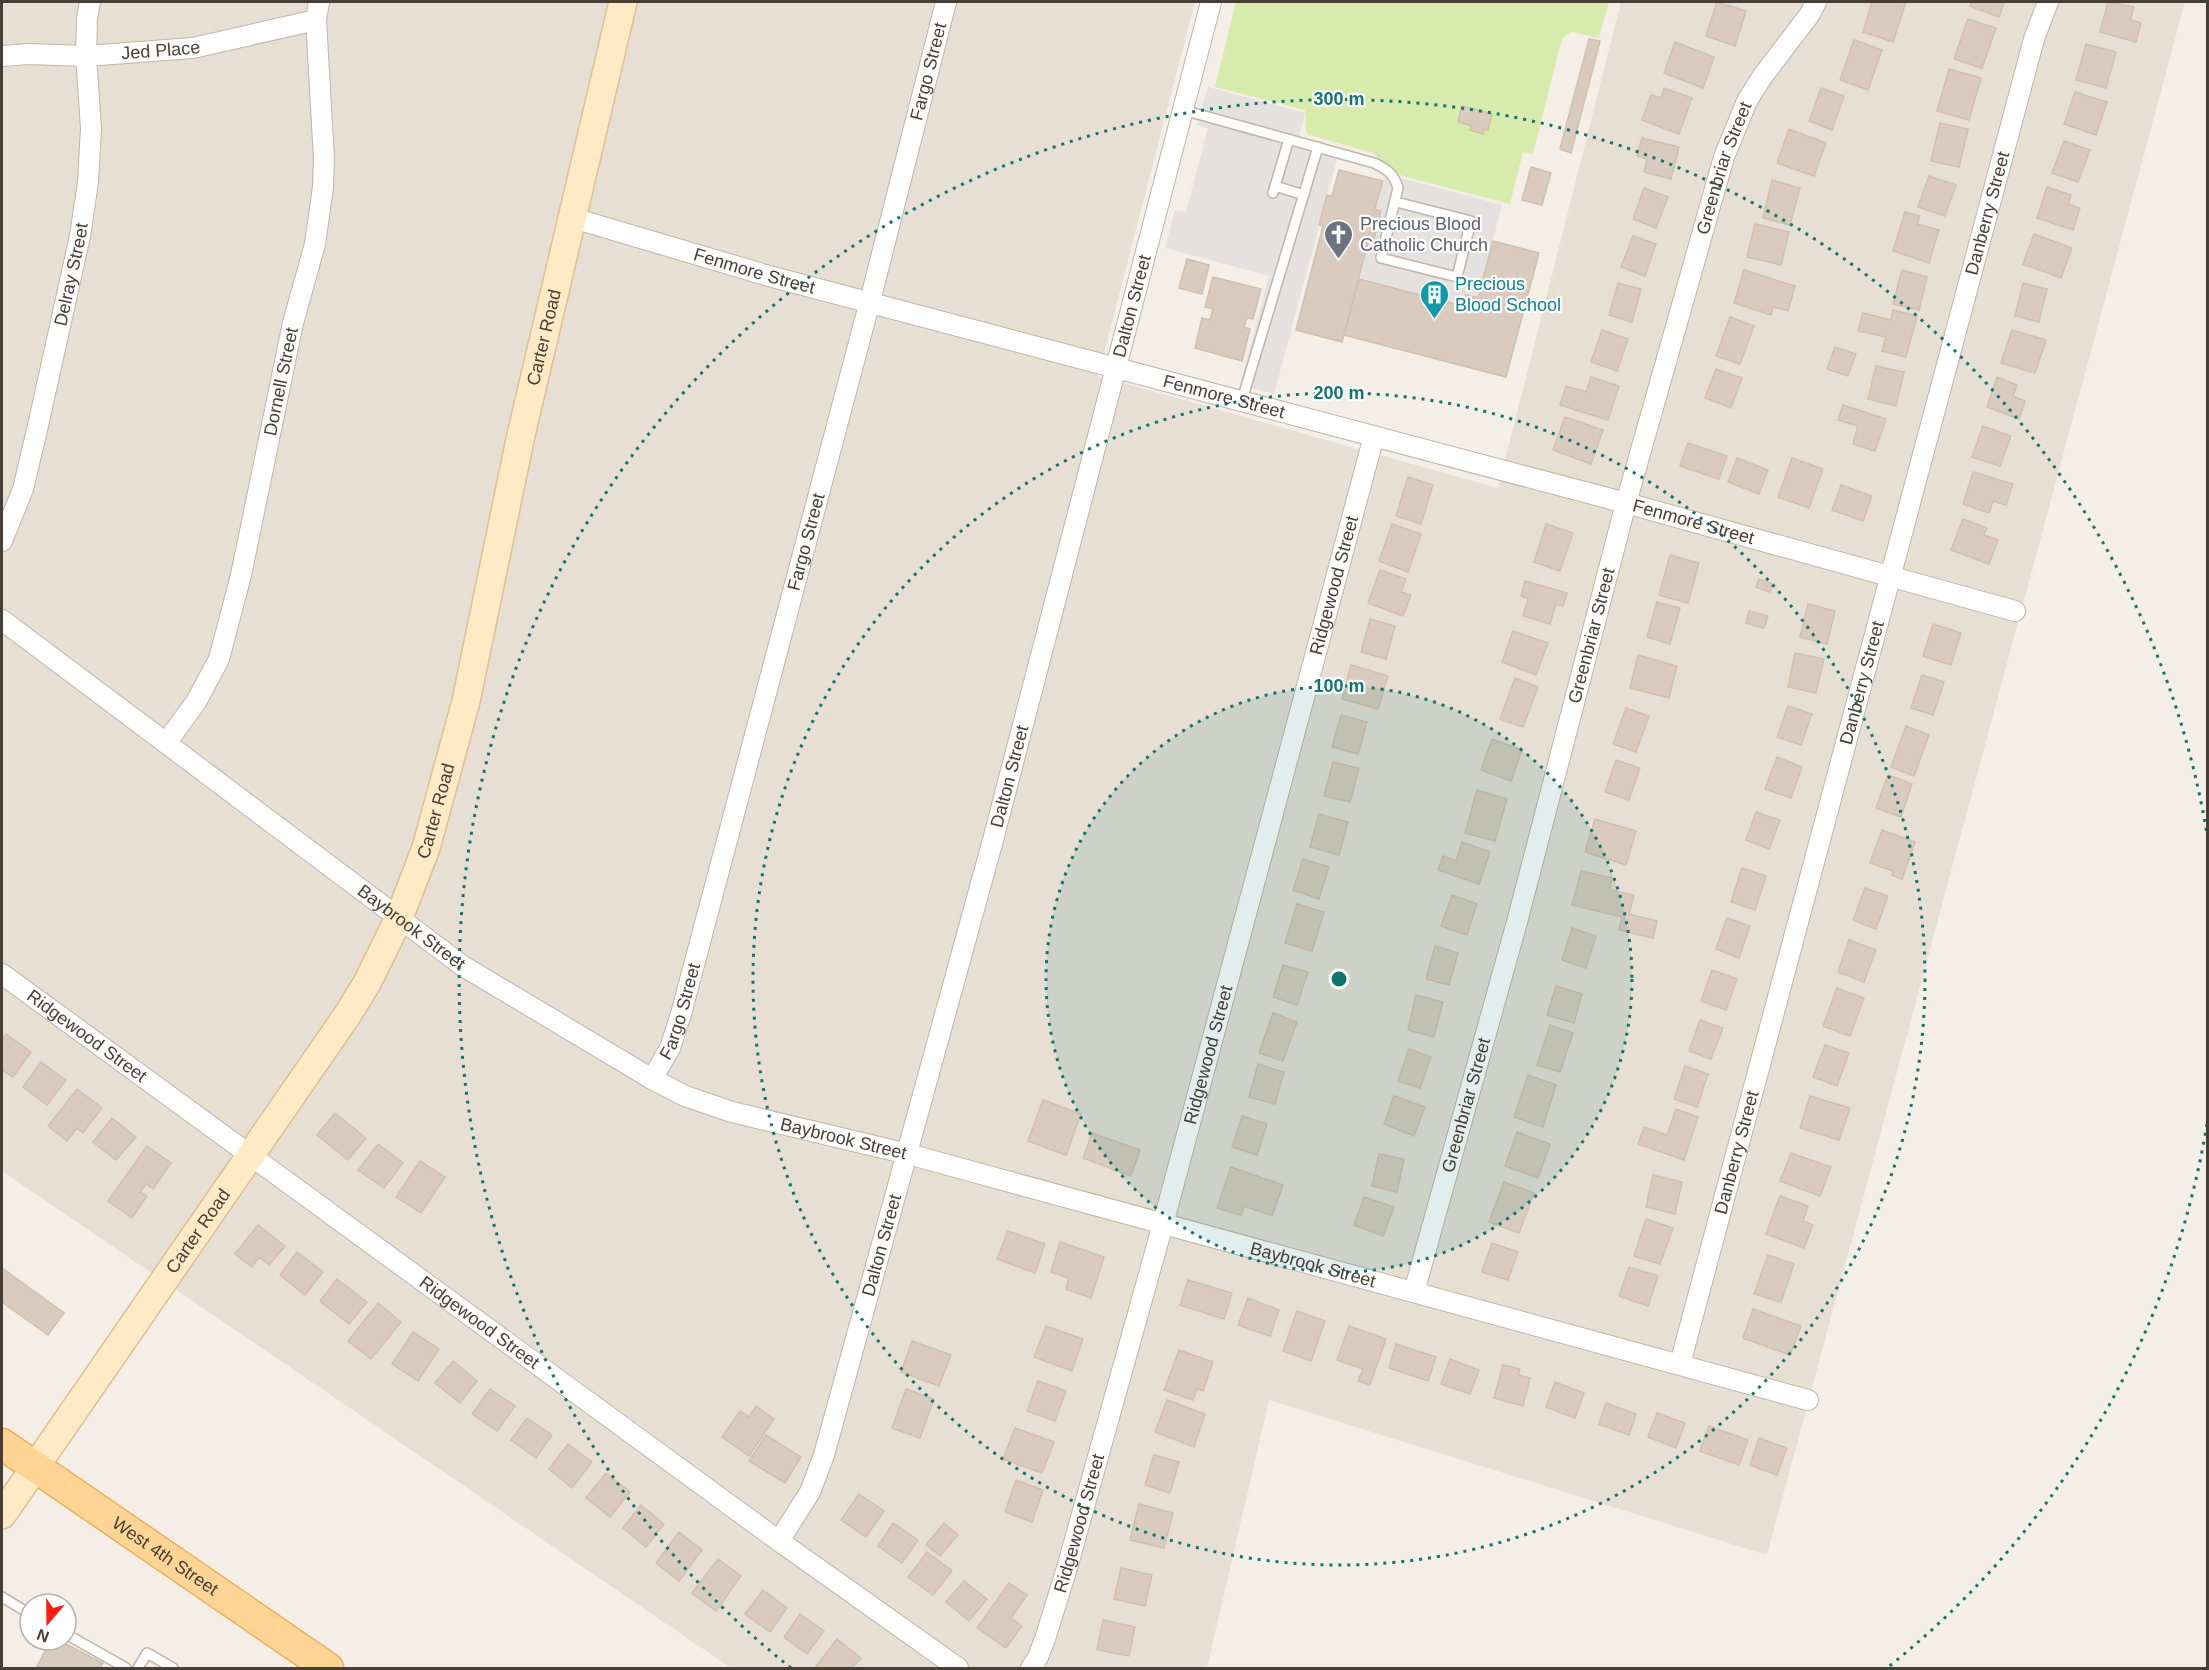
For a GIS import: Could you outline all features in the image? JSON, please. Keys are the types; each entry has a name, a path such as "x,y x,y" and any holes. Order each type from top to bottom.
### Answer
{"main road":[{"name":"Carter Road","path":"2,1515 348,1014 367,983 399,918 426,848 466,701 521,435 623,2"},
{"name":"West 4th Street","path":"2,1444 328,1668"}],"street":[{"name":"Delray Street","path":"2,541 22,489 80,236 88,182 91,128 86,56 87,18 90,2"},
{"name":"Fargo Street","path":"652,1079 670,1048 681,1014 870,301 946,2"},
{"name":"Dalton Street","path":"779,1541 810,1492 824,1455 993,840 1211,2"},
{"name":"Greenbriar Street","path":"1414,1292 1517,922 1626,503 1724,157 1747,101 1810,14 1816,2"},
{"name":"Danberry Street","path":"1680,1364 2034,39 2048,2"},
{"name":"Jed Place","path":"2,56 29,54 86,56 193,48 318,11"},
{"name":"Dornell Street","path":"166,743 196,702 219,658 241,575 293,323 315,244 323,187 324,159 318,11"},
{"name":"Fenmore Street","path":"573,219 769,276 1626,503 2015,612"},
{"name":"Ridgewood Street","path":"1031,1668 1045,1639 1067,1568 1163,1224 1374,436"},
{"name":"Baybrook Street","path":"2,620 463,966 652,1079 686,1096 732,1112 908,1154 1808,1400"},
{"name":"Ridgewood Street","path":"2,974 779,1541 958,1668"}],"lane":[{"path":"1183,110 1374,163 1387,170 1396,179 1398,188 1382,258 1457,278 1471,221 1396,202"},
{"path":"1288,139 1274,189 1304,195"},
{"path":"1242,400 1318,147"},
{"path":"2,1597 18,1607"},
{"path":"78,1641 126,1668"},
{"path":"138,1668 147,1653 173,1668"}],"shaded area":[{"path":"2,2 1195,2 1098,376 1498,488 1621,2 2185,2 1767,1555 1269,1400 1207,1668 731,1668 2,1171"},
{"path":"1208,87 1305,113 1296,148 1337,159 1274,394 1240,385 1269,276 1165,248 1175,210 1186,212 1208,128 1197,125"},
{"path":"1386,174 1502,205 1478,297 1466,294 1463,305 1360,278 1370,240 1375,241 1383,210 1377,208"}],"green space":[{"path":"1236,2 1609,2 1599,38 1572,32 1564,37 1533,154 1523,152 1510,204 1403,176 1396,173 1373,153 1309,135 1306,131 1305,110 1215,87"}],"building":[{"path":"1717,2 1746,11 1735,46 1706,36"},
{"path":"1872,2 1906,2 1893,42 1863,32"},
{"path":"1972,2 2004,2 1999,17 1970,6"},
{"path":"2108,2 2134,7 2130,20 2141,23 2136,42 2100,32"},
{"path":"1968,19 1996,28 1982,68 1954,59"},
{"path":"1589,39 1600,41 1571,153 1560,149"},
{"path":"1854,40 1882,50 1868,90 1840,80"},
{"path":"1675,42 1714,57 1703,88 1664,73"},
{"path":"2086,44 2116,52 2106,88 2076,80"},
{"path":"1949,69 1981,78 1969,120 1937,111"},
{"path":"1664,88 1692,98 1679,134 1642,120 1651,95 1661,98"},
{"path":"1821,88 1844,96 1832,130 1809,121"},
{"path":"2075,92 2107,102 2096,135 2064,124"},
{"path":"1462,106 1492,114 1488,130 1484,129 1483,134 1470,130 1472,126 1458,122"},
{"path":"1940,123 1968,129 1959,167 1931,161"},
{"path":"1789,129 1826,143 1814,176 1777,163"},
{"path":"1642,138 1679,147 1671,179 1644,172 1647,159 1637,156"},
{"path":"2064,141 2090,150 2078,182 2052,173"},
{"path":"1531,167 1551,173 1542,205 1522,200"},
{"name":"Precious Blood Catholic Church","path":"1339,170 1383,181 1375,209 1381,211 1374,240 1369,239 1342,342 1296,330 1323,226 1319,225 1327,195 1332,196"},
{"path":"1929,176 1956,185 1945,216 1918,207"},
{"path":"1772,180 1800,188 1790,225 1763,218"},
{"path":"2047,187 2071,195 2068,204 2080,208 2073,230 2037,218"},
{"path":"1644,188 1668,197 1656,228 1633,219"},
{"path":"1905,212 1920,216 1917,224 1939,230 1929,263 1893,251"},
{"path":"1755,224 1789,232 1781,265 1747,257"},
{"path":"2034,234 2072,248 2061,278 2023,264"},
{"path":"1633,236 1656,244 1645,276 1621,267"},
{"name":"Precious Blood School","path":"1493,241 1539,253 1506,377 1344,335 1359,279 1463,306 1466,295 1478,298"},
{"path":"1187,259 1209,265 1202,294 1179,288"},
{"path":"1744,270 1795,286 1788,311 1773,307 1771,315 1734,303"},
{"path":"1902,270 1927,277 1919,310 1893,304"},
{"path":"1213,277 1261,289 1253,319 1247,318 1244,327 1250,329 1242,361 1195,348 1202,318 1210,320 1213,309 1205,307"},
{"path":"1618,283 1641,289 1632,322 1609,315"},
{"path":"2023,283 2047,289 2039,322 2015,316"},
{"path":"1893,310 1917,316 1906,357 1882,351 1886,337 1858,331 1863,313 1891,320"},
{"path":"1730,317 1754,326 1740,364 1716,356"},
{"path":"1602,330 1628,339 1617,371 1591,362"},
{"path":"2012,330 2046,340 2035,373 2001,363"},
{"path":"1835,347 1856,354 1848,376 1827,369"},
{"path":"1876,366 1904,372 1896,406 1868,399"},
{"path":"1716,369 1742,378 1731,408 1705,398"},
{"path":"1591,377 1619,386 1608,420 1560,405 1566,386 1586,392"},
{"path":"1997,377 2017,385 2013,396 2025,401 2019,419 1987,407"},
{"path":"1843,405 1886,419 1875,451 1853,444 1858,426 1838,420"},
{"path":"1565,417 1603,430 1591,464 1553,450"},
{"path":"1983,426 2011,436 2000,466 1972,457"},
{"path":"1688,443 1727,456 1719,479 1680,466"},
{"path":"1737,458 1768,470 1759,494 1728,482"},
{"path":"1792,458 1823,469 1809,508 1778,497"},
{"path":"1973,472 2013,484 2006,505 1993,501 1989,513 1963,504"},
{"path":"1408,477 1433,485 1421,524 1396,516"},
{"path":"1841,485 1872,496 1863,521 1832,510"},
{"path":"1963,519 1987,528 1984,535 1998,540 1989,564 1951,550"},
{"path":"1392,524 1421,534 1408,572 1379,561"},
{"path":"1546,524 1573,533 1560,571 1534,562"},
{"path":"1670,555 1699,563 1688,603 1659,595"},
{"path":"1380,570 1406,579 1401,592 1411,595 1403,616 1368,603"},
{"path":"1759,579 1773,584 1770,592 1756,587"},
{"path":"1525,581 1567,593 1563,606 1556,604 1550,624 1523,616 1528,599 1521,596"},
{"path":"1657,602 1680,608 1670,644 1647,637"},
{"path":"1808,604 1835,611 1827,644 1800,637"},
{"path":"1749,611 1768,616 1764,628 1746,623"},
{"path":"1370,619 1395,626 1386,659 1361,652"},
{"path":"1933,624 1961,633 1951,665 1923,656"},
{"path":"1513,631 1548,643 1536,675 1502,662"},
{"path":"1795,653 1824,659 1816,693 1788,687"},
{"path":"1638,655 1677,666 1669,698 1630,688"},
{"path":"1351,665 1388,676 1378,709 1342,699"},
{"path":"1922,675 1944,682 1933,715 1911,708"},
{"path":"1515,678 1538,687 1523,727 1500,719"},
{"path":"1788,706 1812,714 1801,745 1777,737"},
{"path":"1626,708 1649,716 1636,752 1613,744"},
{"path":"1341,715 1367,722 1358,754 1332,747"},
{"path":"1906,726 1929,735 1914,776 1891,767"},
{"path":"1492,739 1522,750 1511,781 1481,770"},
{"path":"1777,757 1802,767 1791,798 1765,789"},
{"path":"1616,760 1640,768 1629,800 1605,792"},
{"path":"1333,762 1359,768 1350,802 1324,796"},
{"path":"1888,775 1912,784 1901,817 1876,808"},
{"path":"1477,790 1507,799 1495,841 1465,833"},
{"path":"1756,812 1780,820 1769,849 1746,840"},
{"path":"1319,814 1348,822 1339,855 1310,847"},
{"path":"1595,819 1636,831 1626,865 1585,852"},
{"path":"1882,830 1915,842 1902,879 1892,875 1893,871 1870,863"},
{"path":"1462,842 1490,852 1479,884 1438,870 1443,856 1456,861"},
{"path":"1303,859 1329,867 1319,899 1293,890"},
{"path":"1742,868 1766,876 1755,910 1731,902"},
{"path":"1581,871 1612,878 1610,890 1634,895 1629,914 1657,921 1653,938 1619,930 1622,917 1572,905"},
{"path":"1865,888 1888,896 1876,929 1853,920"},
{"path":"1452,895 1477,904 1467,935 1441,926"},
{"path":"1297,904 1324,912 1312,951 1285,943"},
{"path":"1727,918 1750,926 1739,958 1716,949"},
{"path":"1572,928 1596,936 1586,968 1562,960"},
{"path":"1849,940 1876,950 1864,982 1838,972"},
{"path":"1435,946 1458,953 1449,985 1426,979"},
{"path":"1283,965 1308,972 1297,1005 1273,997"},
{"path":"1712,970 1737,979 1726,1010 1701,1001"},
{"path":"1556,986 1582,994 1574,1023 1547,1015"},
{"path":"1837,988 1864,998 1850,1036 1823,1026"},
{"path":"1416,995 1443,1002 1434,1037 1408,1030"},
{"path":"1273,1013 1297,1022 1283,1061 1259,1053"},
{"path":"1700,1020 1723,1028 1711,1059 1689,1051"},
{"path":"1550,1025 1573,1033 1560,1072 1537,1065"},
{"path":"6,1034 31,1052 13,1077 2,1070 2,1040"},
{"path":"1825,1045 1849,1053 1837,1086 1813,1077"},
{"path":"1409,1049 1431,1057 1420,1088 1398,1081"},
{"path":"41,1062 66,1080 47,1105 23,1087"},
{"path":"1258,1064 1284,1072 1275,1104 1249,1097"},
{"path":"1685,1066 1708,1074 1697,1107 1674,1099"},
{"path":"1528,1075 1556,1085 1543,1127 1514,1117"},
{"path":"77,1089 102,1108 83,1133 77,1128 67,1141 48,1126"},
{"path":"1394,1096 1425,1107 1414,1136 1384,1124"},
{"path":"1810,1096 1850,1108 1839,1140 1800,1128"},
{"path":"1043,1100 1081,1114 1066,1155 1028,1141"},
{"path":"1676,1109 1698,1117 1684,1160 1638,1144 1644,1127 1667,1135"},
{"path":"335,1113 366,1138 348,1160 317,1135"},
{"path":"1242,1116 1267,1124 1257,1155 1232,1147"},
{"path":"112,1118 136,1137 116,1160 93,1142"},
{"path":"1517,1132 1550,1144 1538,1178 1505,1166"},
{"path":"1092,1133 1140,1150 1131,1176 1083,1158"},
{"path":"378,1144 403,1163 384,1188 358,1170"},
{"path":"147,1146 171,1163 153,1189 146,1184 140,1192 147,1196 132,1218 108,1201"},
{"path":"1791,1153 1831,1167 1820,1196 1780,1181"},
{"path":"1379,1154 1404,1159 1397,1192 1372,1186"},
{"path":"420,1161 445,1177 421,1213 396,1197"},
{"path":"1231,1167 1283,1185 1272,1216 1244,1206 1241,1215 1217,1208"},
{"path":"1653,1175 1682,1182 1675,1214 1646,1207"},
{"path":"1504,1182 1534,1193 1519,1233 1489,1222"},
{"path":"1780,1196 1808,1206 1803,1221 1813,1225 1804,1248 1766,1234"},
{"path":"1364,1197 1394,1207 1383,1236 1354,1225"},
{"path":"1646,1219 1673,1228 1660,1264 1634,1256"},
{"path":"258,1225 285,1246 269,1265 259,1257 252,1267 235,1254"},
{"path":"1008,1231 1045,1244 1035,1273 997,1259"},
{"path":"1060,1242 1104,1257 1091,1298 1066,1289 1069,1278 1051,1272"},
{"path":"1492,1243 1518,1252 1508,1280 1482,1272"},
{"path":"297,1252 323,1272 305,1295 280,1275"},
{"path":"1768,1255 1794,1264 1781,1302 1754,1294"},
{"path":"1629,1267 1658,1276 1648,1306 1619,1296"},
{"path":"2,1268 64,1313 48,1335 2,1302"},
{"path":"337,1279 367,1302 349,1324 320,1301"},
{"path":"1188,1280 1232,1293 1224,1319 1180,1305"},
{"path":"1248,1298 1279,1310 1270,1336 1238,1325"},
{"path":"378,1303 401,1322 371,1359 348,1341"},
{"path":"1753,1309 1801,1326 1790,1355 1743,1338"},
{"path":"1297,1311 1325,1321 1311,1361 1283,1351"},
{"path":"1046,1326 1083,1339 1072,1371 1034,1357"},
{"path":"1349,1326 1386,1339 1370,1385 1358,1381 1363,1369 1337,1360"},
{"path":"413,1332 439,1349 418,1381 392,1364"},
{"path":"912,1341 951,1355 939,1386 901,1372"},
{"path":"1396,1344 1436,1357 1428,1381 1389,1368"},
{"path":"1179,1350 1213,1362 1203,1391 1197,1389 1193,1400 1164,1390"},
{"path":"1450,1359 1479,1370 1470,1394 1441,1384"},
{"path":"453,1361 477,1381 460,1403 435,1383"},
{"path":"1503,1365 1520,1369 1518,1375 1530,1378 1523,1406 1494,1398"},
{"path":"1038,1381 1066,1391 1055,1421 1027,1411"},
{"path":"1555,1382 1584,1393 1575,1418 1546,1407"},
{"path":"490,1389 515,1406 497,1431 472,1414"},
{"path":"906,1389 934,1399 920,1438 892,1428"},
{"path":"1167,1400 1205,1414 1194,1447 1155,1432"},
{"path":"1606,1403 1636,1414 1629,1435 1599,1424"},
{"path":"756,1406 774,1419 749,1456 722,1437 740,1411 749,1417"},
{"path":"1657,1413 1685,1423 1676,1448 1648,1437"},
{"path":"527,1418 552,1435 536,1458 511,1440"},
{"path":"1709,1426 1748,1440 1739,1465 1700,1451"},
{"path":"1015,1428 1054,1442 1042,1473 1003,1459"},
{"path":"766,1435 801,1457 785,1483 749,1461"},
{"path":"1759,1438 1787,1448 1777,1475 1750,1465"},
{"path":"568,1444 592,1462 572,1488 549,1469"},
{"path":"1154,1455 1179,1462 1170,1493 1145,1485"},
{"path":"606,1473 630,1492 610,1517 586,1498"},
{"path":"1016,1480 1043,1490 1032,1522 1005,1512"},
{"path":"859,1494 884,1511 866,1537 841,1520"},
{"path":"1139,1504 1173,1513 1164,1548 1130,1540"},
{"path":"641,1505 664,1524 646,1547 623,1528"},
{"path":"893,1523 918,1540 902,1563 878,1546"},
{"path":"944,1523 958,1535 940,1556 926,1545"},
{"path":"679,1532 702,1550 679,1581 656,1563"},
{"path":"927,1552 952,1571 933,1595 908,1577"},
{"path":"718,1559 741,1576 716,1611 692,1593"},
{"path":"1121,1568 1152,1575 1145,1606 1114,1599"},
{"path":"964,1581 987,1599 969,1621 946,1602"},
{"path":"1009,1583 1027,1595 1011,1618 1022,1626 1006,1648 977,1628"},
{"path":"763,1590 787,1608 770,1632 745,1614"},
{"path":"800,1614 824,1631 807,1654 784,1637"},
{"path":"1103,1620 1135,1627 1129,1656 1097,1650"},
{"path":"837,1639 861,1658 852,1668 815,1668"},
{"path":"78,1650 103,1663 100,1668 36,1668 45,1652"}],"place":[{"name":"Precious Blood Catholic Church","path":"1339,260"},
{"name":"Precious Blood School","path":"1434,320"}]}
